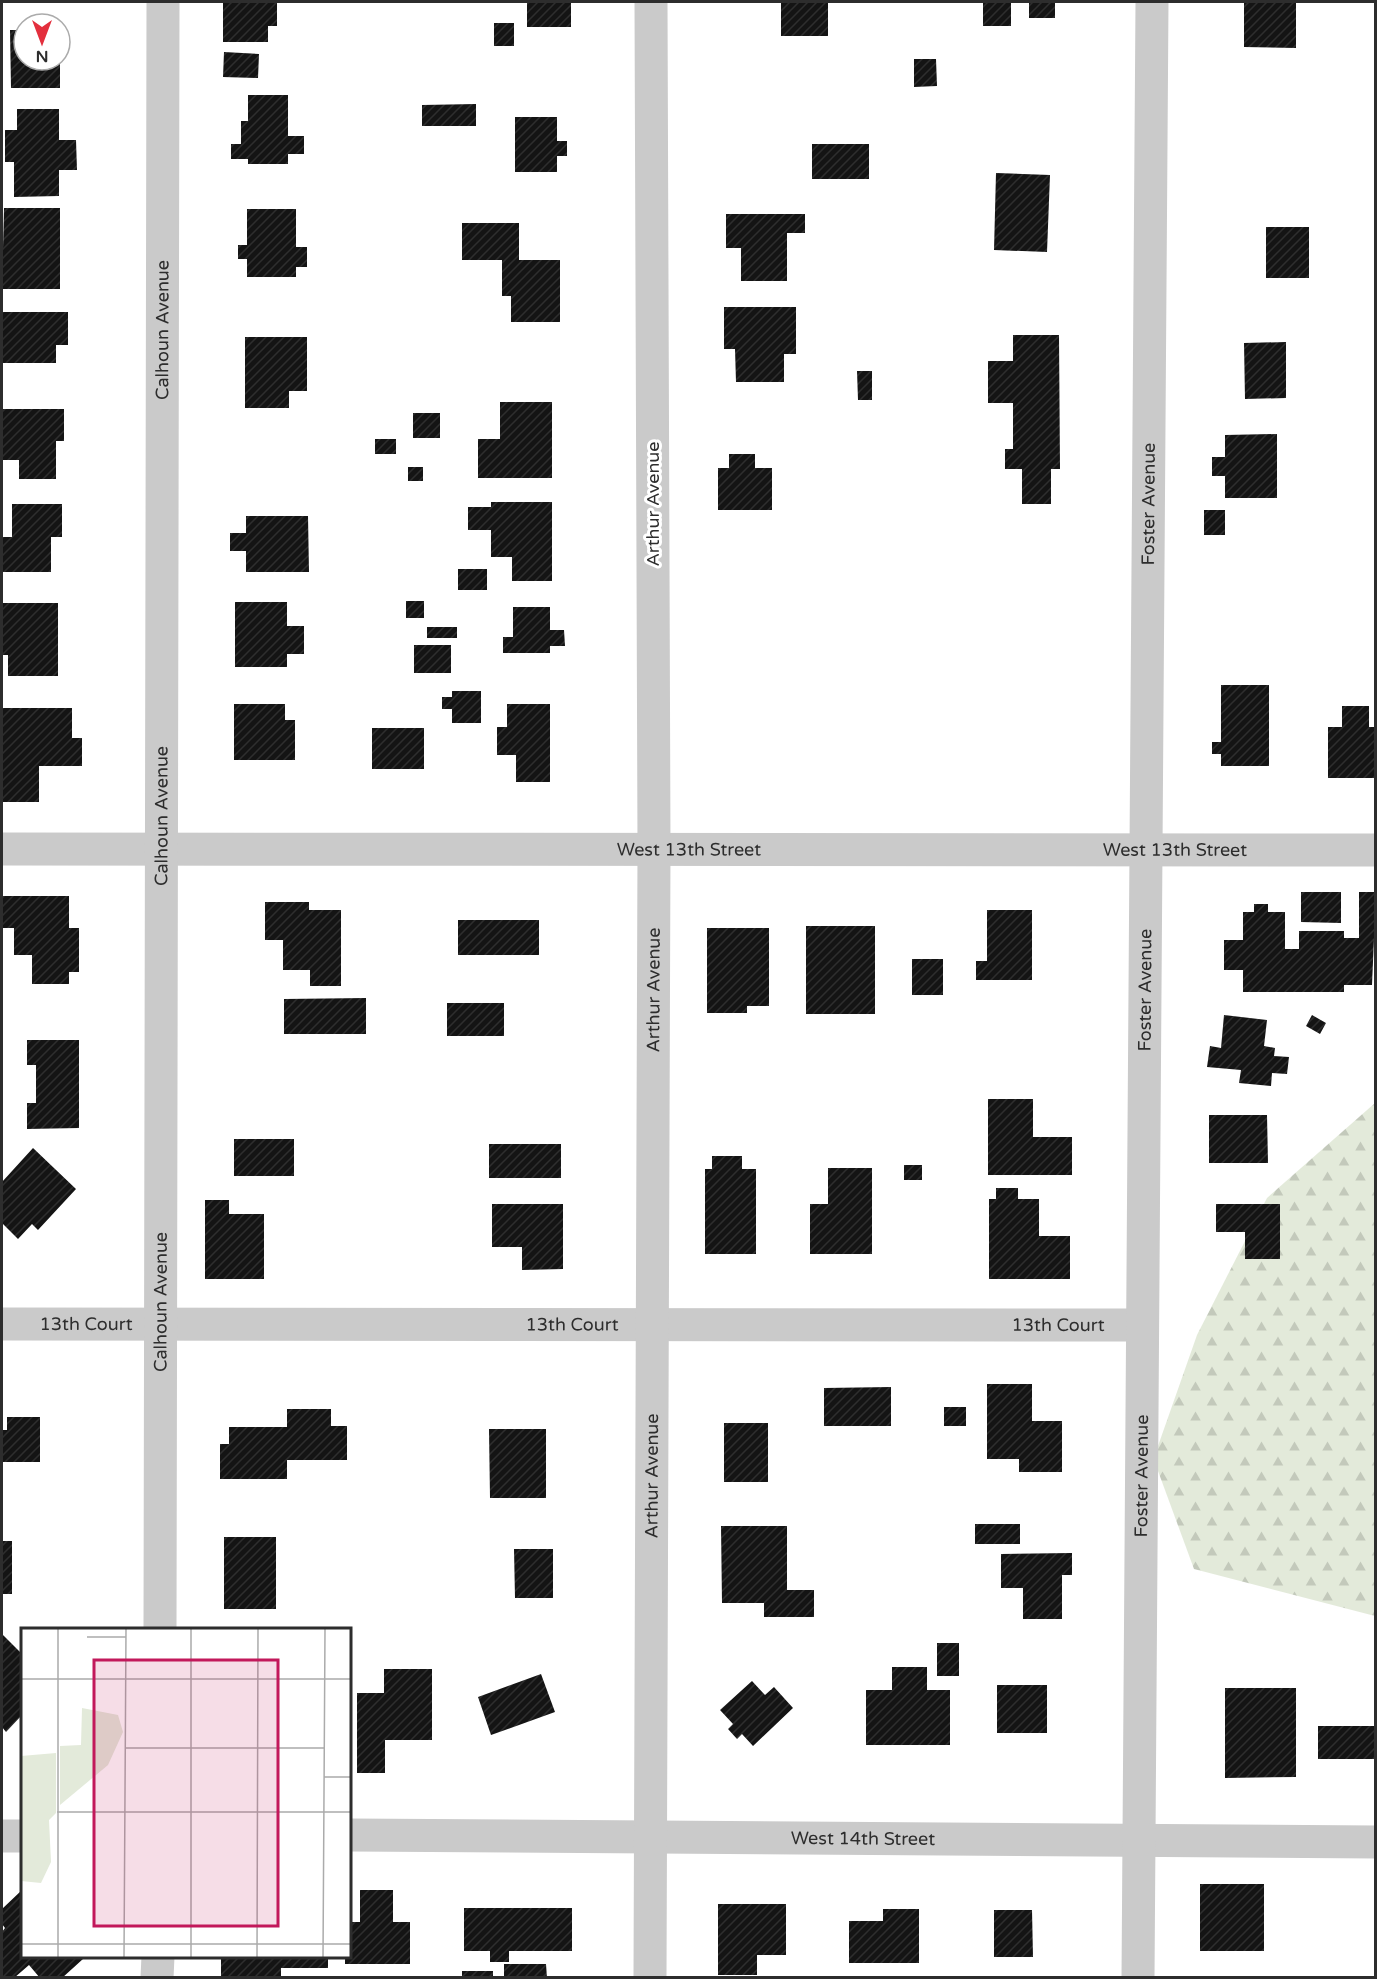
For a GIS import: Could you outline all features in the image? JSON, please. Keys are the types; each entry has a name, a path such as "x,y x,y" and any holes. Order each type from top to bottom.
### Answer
{"street":[{"name":"Calhoun Avenue","path":"160,1628 163,2"},
{"name":"Arthur Avenue","path":"650,1977 654,1325 651,2"},
{"name":"Foster Avenue","path":"1138,1977 1152,2"},
{"name":"West 13th Street","path":"2,849 1376,850"},
{"name":"13th Court","path":"2,1324 1142,1325"},
{"name":"West 14th Street","path":"351,1835 1376,1842"},
{"path":"2,1836 21,1836"},
{"path":"158,1958 158,1977"}],"green space":[{"path":"1375,1103 1375,1616 1194,1569 1158,1471 1158,1446 1197,1335 1267,1198"}],"building":[{"path":"223,2 277,2 277,26 268,26 268,42 223,42"},
{"path":"527,2 571,2 571,27 527,27"},
{"path":"781,2 828,2 828,36 781,36"},
{"path":"983,2 1011,2 1011,26 983,26"},
{"path":"1029,2 1055,2 1055,18 1029,18"},
{"path":"1244,2 1296,2 1296,48 1244,47"},
{"path":"494,23 514,23 514,46 494,46"},
{"path":"10,30 12,30 12,72 60,72 60,88 11,88"},
{"path":"224,52 259,54 258,78 223,77"},
{"path":"914,59 936,59 937,86 914,87"},
{"path":"248,95 288,95 288,136 304,136 304,154 288,154 288,164 248,164 248,159 231,159 231,144 241,144 241,121 248,121"},
{"path":"476,104 476,126 422,126 422,105"},
{"path":"17,109 59,109 59,140 76,140 77,170 59,170 59,196 14,197 14,162 5,162 5,130 17,130"},
{"path":"515,117 557,117 557,141 567,141 567,156 557,156 557,172 515,172"},
{"path":"812,144 869,144 869,179 812,179"},
{"path":"996,173 1050,175 1047,252 994,250"},
{"path":"4,208 60,208 60,289 2,289"},
{"path":"247,209 296,209 296,247 307,247 307,267 296,267 296,277 247,277 247,259 238,259 238,245 247,245"},
{"path":"726,214 805,214 805,233 787,233 787,281 741,281 741,248 726,248"},
{"path":"462,223 519,223 519,260 560,260 560,322 511,322 511,296 502,296 502,260 462,260"},
{"path":"1266,227 1309,227 1309,278 1266,278"},
{"path":"724,307 796,307 796,354 784,354 784,382 736,382 735,349 724,349"},
{"path":"2,312 68,312 68,345 56,345 56,363 2,363"},
{"path":"1013,335 1059,335 1060,469 1051,469 1051,504 1022,504 1022,469 1005,469 1005,449 1013,449 1013,403 988,403 988,361 1013,361"},
{"path":"245,337 307,337 307,391 289,391 289,408 245,408"},
{"path":"1286,342 1286,398 1245,399 1244,343"},
{"path":"857,371 872,371 872,400 858,400"},
{"path":"500,402 552,402 552,478 478,478 478,439 500,439"},
{"path":"2,409 64,409 64,441 56,441 56,479 19,479 19,460 2,460"},
{"path":"413,413 440,413 440,438 413,438"},
{"path":"1277,434 1277,498 1225,498 1225,476 1212,476 1212,457 1225,457 1225,435"},
{"path":"375,439 396,439 396,454 375,454"},
{"path":"729,454 755,454 755,468 772,468 772,510 718,510 718,468 729,468"},
{"path":"408,467 423,467 423,481 408,481"},
{"path":"491,502 552,502 552,581 512,581 512,557 491,557 491,530 468,530 468,507 491,507"},
{"path":"12,504 62,504 62,537 51,537 51,572 3,572 3,537 12,537"},
{"path":"1204,510 1225,510 1225,535 1204,535"},
{"path":"246,516 308,516 309,572 246,572 246,551 230,551 230,533 246,533"},
{"path":"458,569 487,569 487,590 458,590"},
{"path":"406,601 424,601 424,618 406,618"},
{"path":"235,602 287,602 287,626 304,626 304,654 287,654 287,667 235,667"},
{"path":"2,603 58,603 58,676 8,676 8,655 2,655"},
{"path":"513,607 550,607 550,630 564,630 565,646 550,646 550,653 503,653 503,637 513,637"},
{"path":"427,627 457,627 457,638 427,638"},
{"path":"414,645 451,645 451,673 414,673"},
{"path":"1221,685 1269,685 1269,766 1221,766 1221,754 1212,754 1212,742 1221,742"},
{"path":"452,691 481,691 481,723 452,723 452,709 442,709 442,697 452,697"},
{"path":"234,704 285,704 285,720 295,720 295,760 234,760"},
{"path":"507,704 550,704 550,782 516,782 516,755 497,755 497,727 507,727"},
{"path":"1342,706 1369,706 1369,727 1376,727 1376,778 1328,778 1328,727 1342,727"},
{"path":"2,708 72,708 72,738 82,738 82,766 39,766 39,802 2,802"},
{"path":"372,728 424,728 424,769 372,769"},
{"path":"1301,892 1341,892 1341,923 1301,922"},
{"path":"1359,892 1376,892 1372,985 1344,985 1344,992 1243,992 1243,970 1224,970 1224,940 1243,940 1243,912 1254,912 1254,904 1268,904 1268,912 1285,912 1285,949 1299,949 1299,931 1344,931 1344,938 1359,938"},
{"path":"2,896 69,896 69,928 79,928 79,972 69,972 69,984 32,984 32,955 14,955 14,928 2,928"},
{"path":"265,902 309,902 309,910 341,910 341,986 310,986 310,970 283,970 283,940 265,940"},
{"path":"987,910 1032,910 1032,980 976,980 976,961 987,961"},
{"path":"458,920 539,920 539,955 458,955"},
{"path":"806,926 875,926 875,1014 806,1014"},
{"path":"707,928 769,928 769,1006 747,1006 747,1013 707,1013"},
{"path":"912,959 943,959 943,995 912,995"},
{"path":"366,998 366,1034 284,1034 284,999"},
{"path":"447,1003 504,1003 504,1036 447,1036"},
{"path":"1224,1015 1267,1020 1264,1046 1275,1048 1274,1056 1289,1057 1287,1074 1272,1073 1271,1086 1239,1083 1241,1070 1207,1067 1210,1046 1221,1048"},
{"path":"1312,1015 1326,1023 1320,1034 1306,1026"},
{"path":"27,1040 79,1040 79,1128 27,1129 27,1103 36,1103 36,1065 27,1065"},
{"path":"988,1099 1033,1099 1033,1137 1072,1137 1072,1175 988,1175"},
{"path":"1209,1115 1267,1115 1268,1163 1209,1163"},
{"path":"234,1139 294,1139 294,1176 234,1176"},
{"path":"489,1144 561,1144 561,1178 489,1178"},
{"path":"33,1148 76,1189 38,1230 32,1224 18,1239 2,1223 2,1182"},
{"path":"712,1156 742,1156 742,1169 756,1169 756,1254 705,1254 705,1169 712,1169"},
{"path":"904,1165 922,1165 922,1180 904,1180"},
{"path":"828,1168 872,1168 872,1254 810,1254 810,1204 828,1204"},
{"path":"996,1188 1018,1188 1018,1199 1039,1199 1039,1236 1070,1236 1070,1279 989,1279 989,1199 996,1199"},
{"path":"205,1200 229,1200 229,1214 264,1214 264,1279 205,1279"},
{"path":"492,1204 563,1204 563,1269 522,1270 522,1247 492,1247"},
{"path":"1216,1204 1280,1204 1280,1259 1245,1259 1245,1232 1216,1232"},
{"path":"987,1384 1032,1384 1032,1421 1062,1421 1062,1472 1019,1472 1019,1459 987,1459"},
{"path":"891,1387 891,1426 824,1426 824,1388"},
{"path":"944,1407 966,1407 966,1426 944,1426"},
{"path":"287,1409 331,1409 331,1426 347,1426 347,1460 287,1460 287,1479 220,1479 220,1444 229,1444 229,1427 287,1427"},
{"path":"7,1417 40,1417 40,1462 2,1462 2,1430 7,1430"},
{"path":"724,1423 768,1423 768,1482 724,1482"},
{"path":"489,1429 546,1429 546,1498 490,1498"},
{"path":"975,1524 1020,1524 1020,1544 975,1544"},
{"path":"721,1526 787,1526 787,1590 814,1590 814,1617 764,1617 764,1603 722,1603"},
{"path":"224,1537 276,1537 276,1609 224,1609"},
{"path":"2,1541 12,1541 12,1594 2,1594"},
{"path":"514,1549 553,1549 553,1598 515,1598"},
{"path":"1072,1553 1072,1575 1062,1575 1062,1619 1023,1619 1023,1588 1001,1588 1001,1554"},
{"path":"2,1634 21,1653 21,1716 6,1732 2,1727"},
{"path":"937,1643 959,1643 959,1676 937,1676"},
{"path":"892,1667 927,1667 927,1690 950,1690 950,1745 866,1745 866,1690 892,1690"},
{"path":"384,1669 432,1669 432,1740 385,1740 385,1773 357,1773 357,1693 384,1693"},
{"path":"541,1674 555,1712 491,1735 478,1697"},
{"path":"752,1681 765,1695 774,1687 793,1708 753,1746 742,1734 737,1739 728,1729 733,1724 720,1710"},
{"path":"997,1685 1047,1685 1047,1733 997,1733"},
{"path":"1225,1688 1296,1688 1296,1777 1225,1778"},
{"path":"1318,1726 1376,1726 1376,1759 1318,1759"},
{"path":"1200,1884 1264,1884 1264,1951 1200,1951"},
{"path":"360,1890 393,1890 393,1922 410,1922 410,1964 345,1964 345,1958 351,1958 351,1922 360,1922"},
{"path":"21,1891 21,1958 83,1959 62,1978 40,1978 29,1965 14,1978 2,1978 2,1932 5,1928 2,1924 2,1909"},
{"path":"718,1904 786,1904 786,1955 757,1955 757,1975 718,1975"},
{"path":"464,1908 572,1908 572,1951 509,1951 509,1962 490,1962 490,1951 464,1951"},
{"path":"883,1909 919,1909 919,1963 849,1963 849,1921 883,1921"},
{"path":"994,1910 1032,1910 1033,1957 994,1957"},
{"path":"221,1958 328,1958 328,1968 281,1968 281,1978 221,1978"},
{"path":"504,1964 546,1964 547,1978 504,1978"},
{"path":"462,1971 493,1971 493,1978 462,1978"}]}
